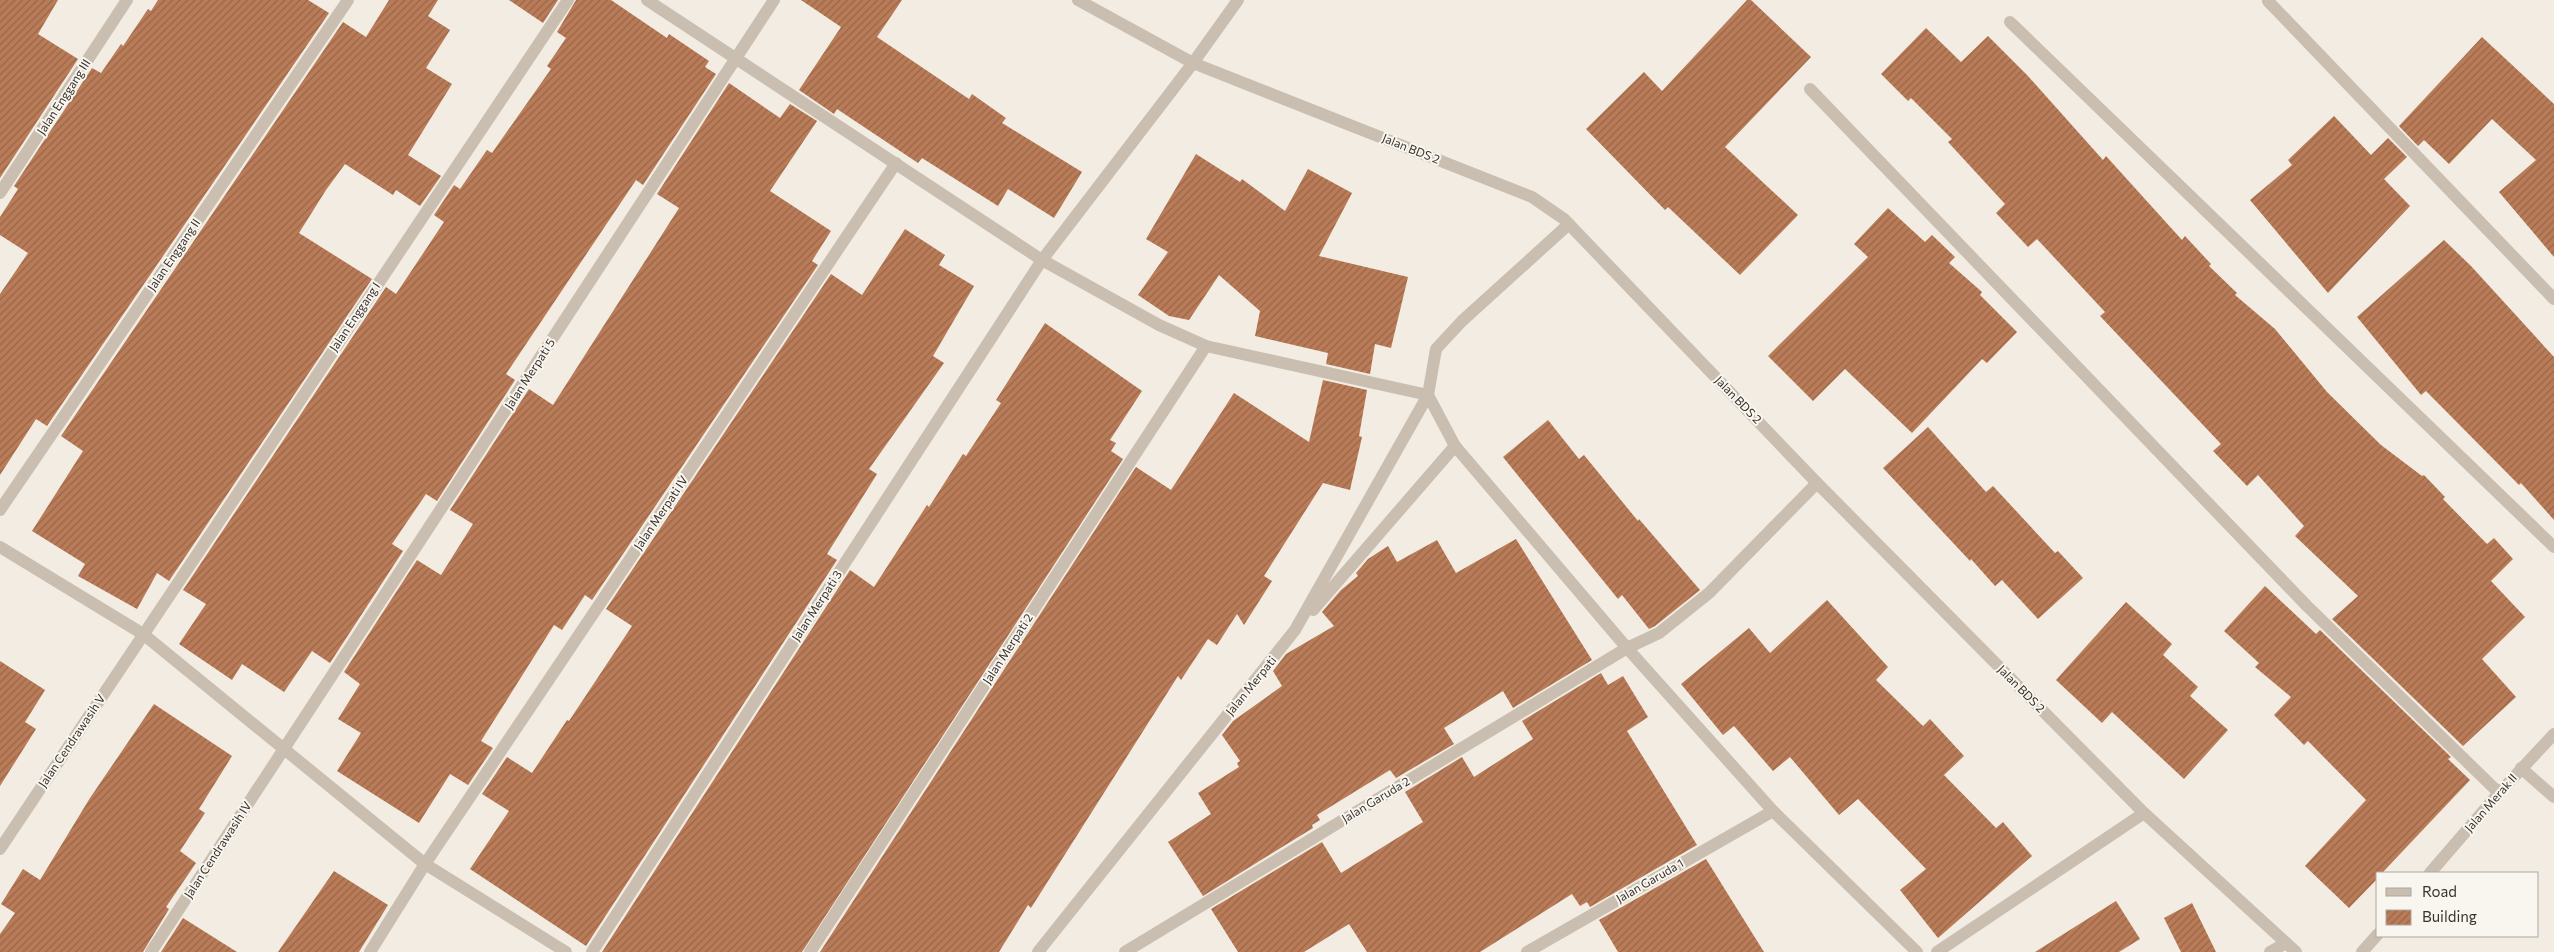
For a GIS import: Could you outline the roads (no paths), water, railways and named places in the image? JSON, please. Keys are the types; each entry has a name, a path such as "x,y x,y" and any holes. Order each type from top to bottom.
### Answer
{"street":[{"name":"Jalan Enggang III","path":"0,193 127,0"},
{"name":"Jalan Enggang II","path":"0,510 348,0"},
{"name":"Jalan Enggang I","path":"143,634 568,0"},
{"path":"647,0 737,57 1042,260 1159,325 1206,346 1428,395 1455,446 1627,648 1773,810 1917,952"},
{"name":"Jalan Merpati 5","path":"285,749 774,0"},
{"name":"Jalan BDS 2","path":"1078,0 1193,63 1532,197 1569,224 1817,482 2144,813 2296,952"},
{"name":"Jalan Merpati 3","path":"592,952 1042,260 1193,63 1238,0"},
{"path":"2268,1 2554,299"},
{"path":"2010,22 2554,547"},
{"path":"1810,89 2307,606 2499,793"},
{"name":"Jalan Merpati IV","path":"370,952 426,864 896,163"},
{"name":"Jalan Merpati","path":"1038,952 1295,630 1428,395 1436,349 1462,321 1569,224"},
{"name":"Jalan Merpati 2","path":"810,952 1206,346"},
{"path":"1295,630 1455,446"},
{"name":"Jalan Garuda 2","path":"1125,952 1627,648 1659,633 1709,593 1817,482"},
{"path":"0,547 143,634 426,864 566,952"},
{"name":"Jalan Cendrawasih V","path":"0,848 143,634"},
{"name":"Jalan Merak II","path":"2431,872 2521,768 2554,734"},
{"name":"Jalan Cendrawasih IV","path":"151,952 285,749"},
{"path":"2521,768 2554,797"},
{"name":"Jalan Garuda 1","path":"1527,952 1773,810"},
{"path":"1937,952 1979,926 2144,813"},
{"path":"2362,952 2376,936"},
{"path":"2270,952 2286,943"}]}
